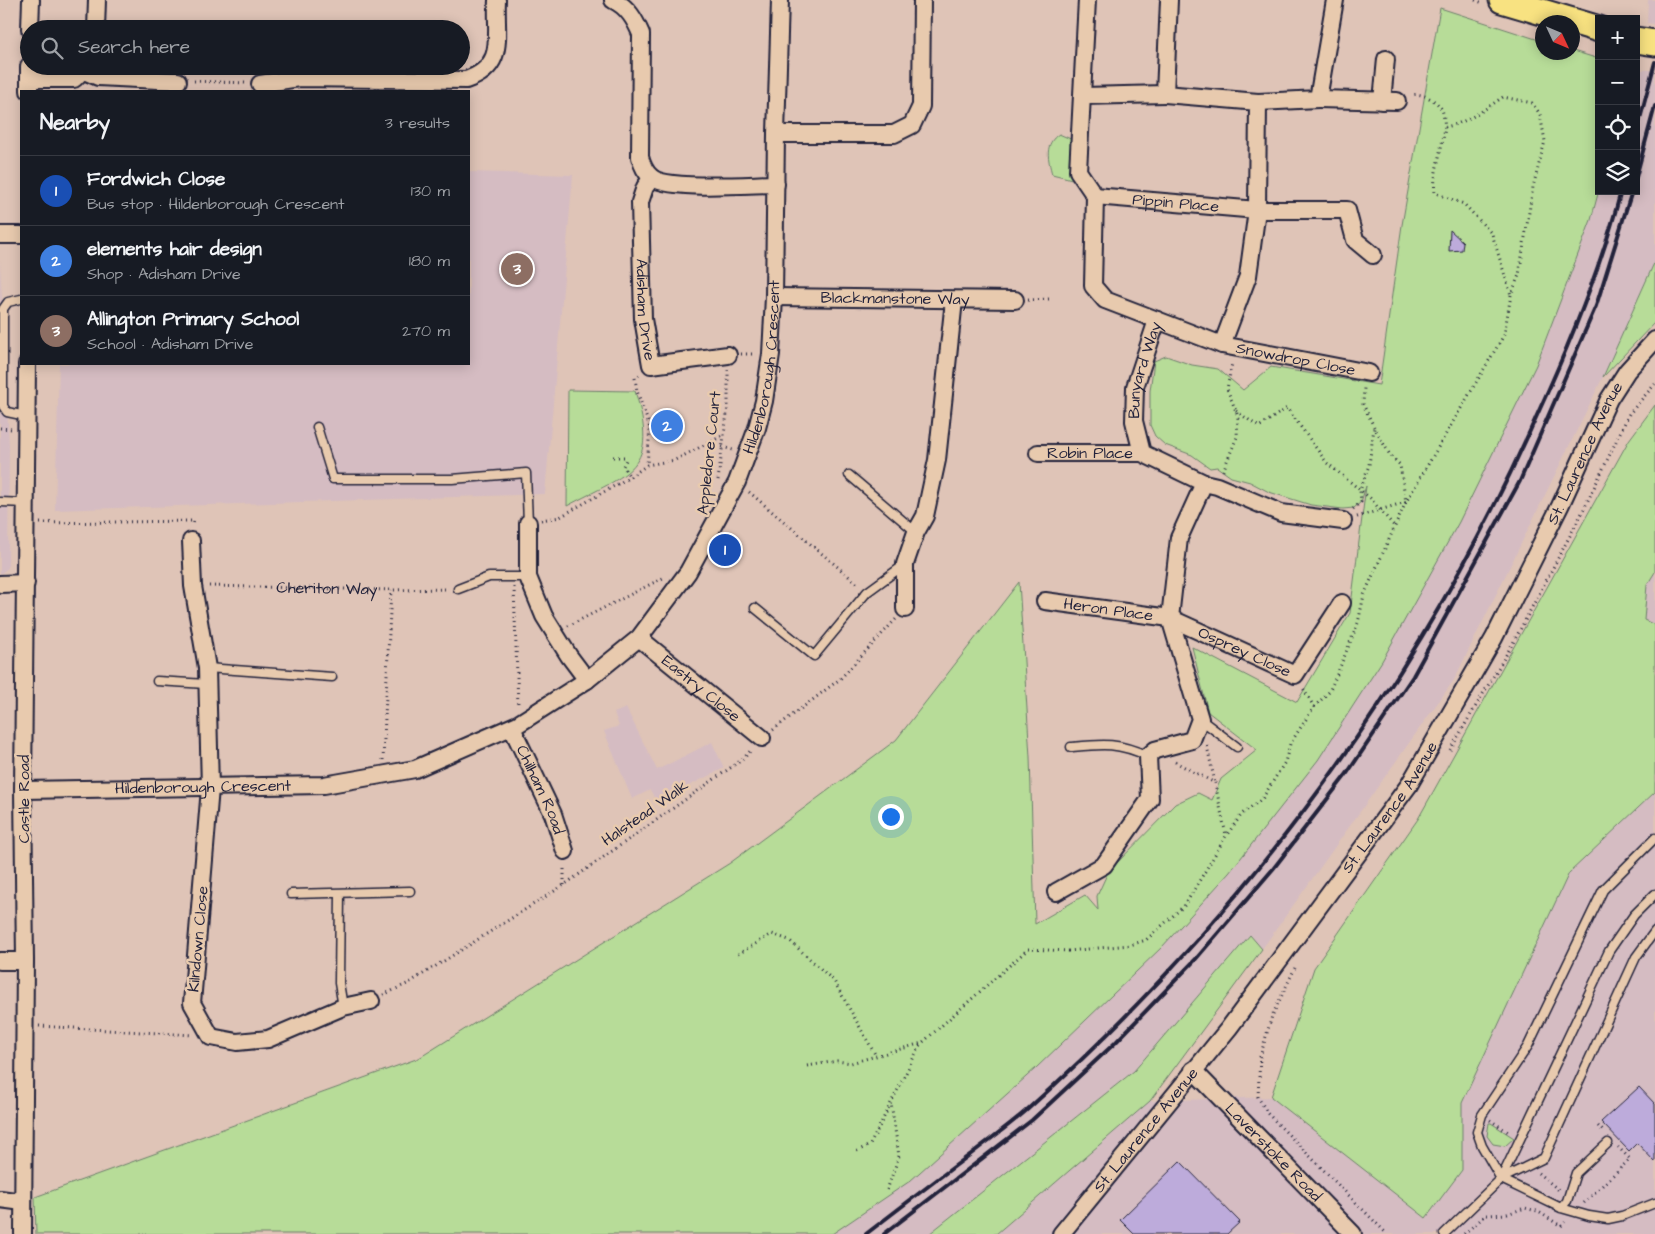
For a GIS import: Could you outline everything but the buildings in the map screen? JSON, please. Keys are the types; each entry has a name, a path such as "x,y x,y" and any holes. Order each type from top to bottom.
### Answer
{"main road":[{"path":"1502,0 1595,28"},
{"path":"1640,41 1655,43"}],"street":[{"path":"30,20 31,0"},
{"path":"96,20 97,0"},
{"path":"362,75 466,80 479,75 490,66 496,54 497,0"},
{"path":"613,0 621,4 633,17 641,34 640,157 644,168 652,178 671,185 776,184"},
{"name":"Hildenborough Crescent","path":"23,790 324,786 415,769 515,726 587,680 640,638 692,564 737,482 757,428 771,354 774,297 780,0"},
{"path":"776,134 894,134 912,125 921,106 922,0"},
{"path":"1087,0 1078,171 1095,196 1093,286 1105,300 1157,320"},
{"path":"1165,94 1169,0"},
{"path":"1318,99 1335,0"},
{"path":"1083,96 1165,94 1258,102 1318,99 1390,101 1386,59"},
{"path":"29,79 74,79 78,75"},
{"path":"95,75 98,77 178,80"},
{"path":"260,84 290,75"},
{"path":"1229,346 1248,276 1257,210 1258,102"},
{"name":"Adisham Drive","path":"652,178 645,187 640,202 642,319 651,365 728,354"},
{"name":"Pippin Place","path":"1095,196 1257,210 1347,210 1355,240 1373,255"},
{"path":"0,235 20,235"},
{"name":"Blackmanstone Way","path":"774,297 1015,300"},
{"path":"905,609 905,564 916,532 925,516 937,460 954,300"},
{"name":"Bunyard Way","path":"1142,453 1134,421 1134,388 1157,320 1229,346"},
{"name":"St. Laurence Avenue","path":"1061,1234 1229,1028 1409,785 1494,638 1560,506 1608,399 1627,371 1655,340"},
{"name":"Snowdrop Close","path":"1229,346 1367,373"},
{"name":"Castle Road","path":"23,1234 25,961 23,790 27,365"},
{"name":"Robin Place","path":"1038,453 1142,453"},
{"path":"1142,453 1210,484 1281,513 1344,521"},
{"path":"1056,892 1104,865 1150,799 1152,753 1192,740 1200,718 1170,618 1179,538 1210,484"},
{"path":"528,522 521,577 554,633 587,680"},
{"path":"192,541 194,586 207,676 210,788"},
{"path":"0,584 26,583"},
{"name":"Heron Place","path":"1045,601 1170,618"},
{"name":"Osprey Close","path":"1170,618 1295,675 1342,603"},
{"name":"Eastry Close","path":"640,638 762,738"},
{"name":"Chilham Road","path":"515,726 553,814 565,851"},
{"name":"Kilndown Close","path":"210,788 192,1003 211,1037"},
{"path":"0,961 25,961"},
{"path":"211,1037 237,1042 268,1039 343,1007 371,1001"},
{"name":"Laverstoke Road","path":"1193,1070 1353,1234"},
{"path":"0,1199 23,1202"}],"lane":[{"path":"20,299 8,302 3,309 2,406 7,412 26,416"},
{"path":"317,427 333,479 452,479 526,473 528,522"},
{"path":"849,475 916,532"},
{"path":"0,502 26,503"},
{"path":"755,608 814,656 867,592 905,564"},
{"path":"458,589 490,577 521,577"},
{"path":"157,681 207,676 332,677"},
{"path":"1200,718 1237,747"},
{"path":"1071,747 1109,743 1152,753"},
{"path":"1655,838 1603,890 1528,1046 1480,1119 1478,1138 1501,1179 1574,1213 1608,1218 1622,1216 1655,1203"},
{"path":"291,894 410,891"},
{"path":"340,893 339,983 343,1007"},
{"path":"1501,1179 1609,951 1634,915 1655,894"},
{"path":"1444,1234 1501,1179 1544,1158 1636,957 1655,930"},
{"path":"1562,1208 1567,1201 1576,1174 1609,1141"}],"path":[{"path":"178,80 260,84"},
{"path":"1390,101 1417,93 1425,96 1442,109 1445,127 1442,152 1434,183 1435,193 1464,204 1492,234 1511,295"},
{"path":"857,1151 870,1144 922,1043 1028,949 1068,951 1130,944 1146,940 1185,905 1226,836 1242,814 1262,799 1285,762 1290,744 1314,707 1329,692 1358,623 1364,595 1380,563 1394,526 1406,502 1504,335 1511,295 1519,275 1525,225 1545,141 1540,114 1532,103 1503,97 1467,120 1445,127"},
{"path":"1015,300 1050,299"},
{"path":"1210,484 1236,437 1236,411 1227,389 1229,346"},
{"path":"728,354 771,354"},
{"name":"Appledore Court","path":"718,486 728,406 728,354"},
{"path":"646,465 650,428 637,391 635,378 651,365"},
{"path":"1367,373 1363,404 1390,455 1400,466 1406,502"},
{"path":"1446,757 1518,634 1582,514 1629,414 1655,384"},
{"path":"1236,411 1259,427 1287,408 1327,464 1381,510 1394,526"},
{"path":"1344,521 1361,502 1360,491 1369,465 1374,427"},
{"path":"0,428 13,428"},
{"path":"528,522 560,517 630,477 646,465 675,460 724,435"},
{"path":"613,457 624,457 626,460 623,466 630,477"},
{"path":"737,482 867,592"},
{"path":"1344,521 1406,502"},
{"path":"27,523 194,521 192,541"},
{"path":"554,633 692,564"},
{"path":"515,726 521,577"},
{"name":"Cheriton Way","path":"194,586 391,590 458,589"},
{"path":"383,775 391,590"},
{"name":"Halstead Walk","path":"371,1001 409,983 564,885 744,759 762,738 840,679 905,609"},
{"path":"1295,675 1314,707"},
{"path":"1200,718 1226,836"},
{"path":"1152,753 1215,783"},
{"path":"738,954 772,934 790,940 834,981 876,1056"},
{"path":"1296,967 1272,1016 1262,1048 1258,1097 1268,1114 1387,1234"},
{"path":"24,1025 211,1037"},
{"path":"807,1066 837,1061 851,1063 922,1043"},
{"path":"887,1190 899,1156 891,1102"},
{"path":"1598,1126 1609,1141"},
{"path":"1464,1234 1481,1218 1491,1213 1507,1214 1520,1209 1530,1208 1561,1226 1630,1159 1617,1146"}],"shaded area":[{"path":"1648,0 1655,0 1655,24 1647,23"},
{"path":"1640,70 1655,70 1655,261 1603,377 1454,680 1262,949 1250,935 1134,1071 929,1234 831,1234 1092,1012 1162,947 1229,873 1536,365 1591,220 1598,195 1640,195"},
{"path":"470,172 573,175 545,494 55,510 59,365 470,365"},
{"path":"0,261 9,446 8,568 0,574"},
{"path":"1655,572 1655,1234 996,1234 1150,1101 1271,1097"},
{"path":"626,708 657,770 712,742 724,768 657,802 650,790 632,799 604,731 619,726 614,713"}],"green space":[{"path":"1440,8 1535,39 1535,60 1580,60 1580,53 1595,58 1595,195 1598,195 1591,220 1536,365 1459,522 1382,661 1318,760 1229,873 1162,947 1036,1068 910,1181 832,1234 36,1234 35,1197 419,1058 730,863 896,740 1019,582 1030,757 1035,924 1085,895 1098,910 1097,896 1108,872 1175,804 1198,793 1212,800 1221,779 1257,750 1208,712 1192,647 1297,702 1350,613 1366,486 1361,502 1354,508 1343,509 1311,505 1269,492 1250,482 1231,477 1217,467 1210,468 1192,455 1165,445 1155,436 1150,425 1150,391 1154,361 1166,356 1192,365 1218,369 1243,390 1271,367 1379,385 1402,225"},
{"path":"1059,134 1073,140 1076,176 1072,179 1052,174 1048,152 1051,142"},
{"path":"1655,261 1655,322 1603,377"},
{"path":"568,390 635,391 642,417 644,438 641,453 634,465 623,476 567,506"},
{"path":"1655,405 1655,572 1647,585 1644,620 1655,625 1655,792 1569,873 1462,1103 1462,1170 1426,1218 1271,1097 1314,968 1418,819 1629,440"},
{"path":"1250,935 1262,949 1150,1101 996,1234 929,1234 1134,1071"},
{"path":"1489,1123 1514,1138 1505,1146 1493,1144 1487,1136"}],"railway":[{"path":"1640,119 1655,62"},
{"path":"1640,162 1655,106"},
{"path":"866,1234 1021,1115 1108,1034 1183,955 1254,874 1320,788 1382,700 1439,608 1491,512 1562,359 1595,276 1620,195"},
{"path":"884,1234 1032,1120 1115,1043 1195,960 1273,869 1346,775 1413,676 1520,481 1596,306 1631,195"}],"place":[{"name":"Allington Primary School","path":"517,269"},
{"name":"elements hair design","path":"667,426"},
{"name":"Fordwich Close","path":"725,550"}]}
